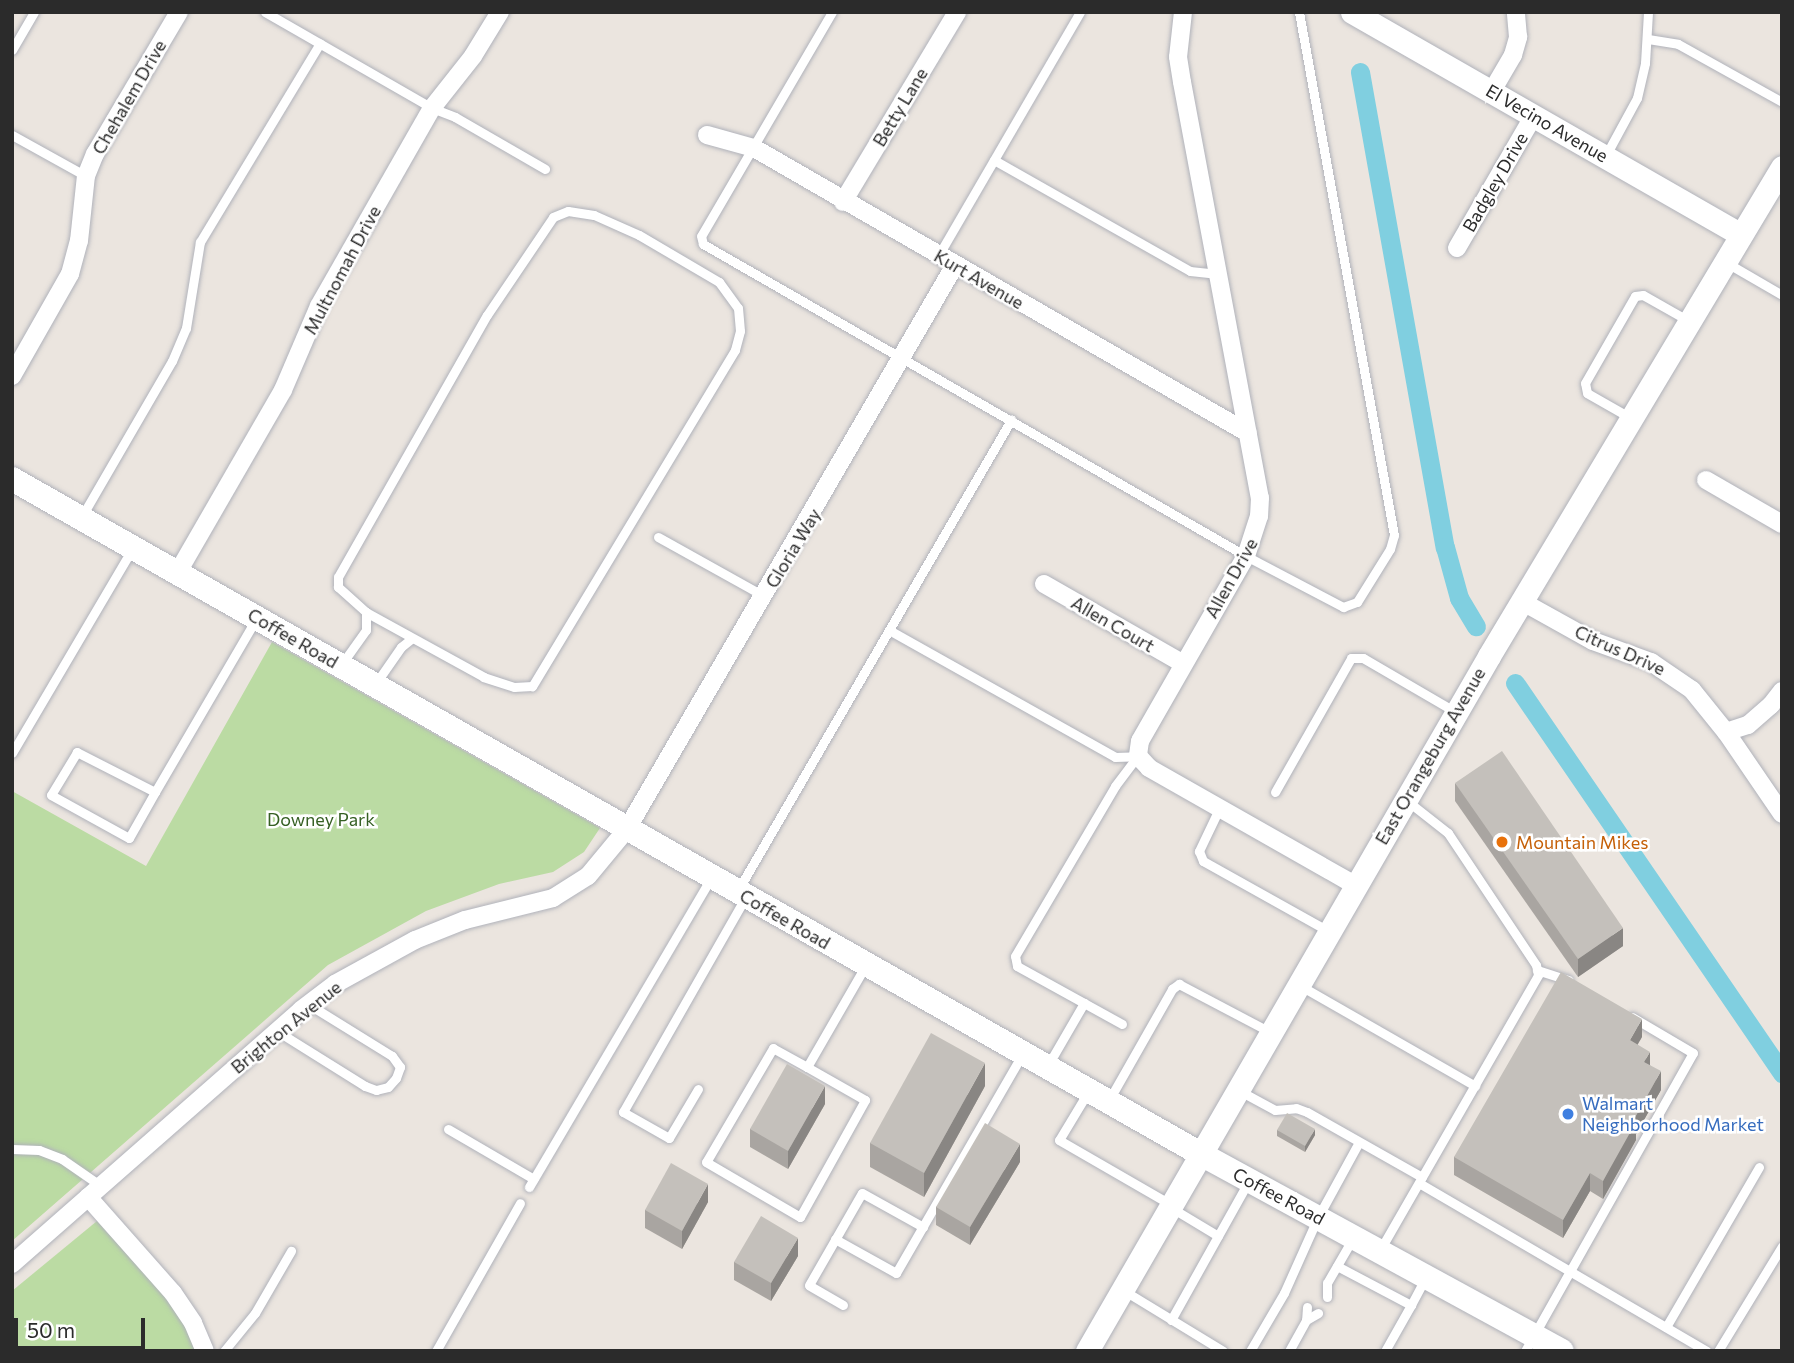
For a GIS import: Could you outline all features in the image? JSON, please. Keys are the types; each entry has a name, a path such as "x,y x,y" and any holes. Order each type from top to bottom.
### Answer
{"main road":[{"name":"Coffee Road","path":"12,479 1023,1054 1427,1276 1529,1343 1562,1351"}],"street":[{"name":"Chehalem Drive","path":"12,376 70,274 79,241 86,176 95,154 179,12"},
{"name":"Betty Lane","path":"843,202 957,12"},
{"name":"Allen Drive","path":"1138,756 1140,741 1254,540 1259,507 1248,433 1178,57 1183,12"},
{"name":"El Vecino Avenue","path":"1352,12 1741,235"},
{"path":"1492,91 1513,55 1518,37 1516,12"},
{"name":"Multnomah Drive","path":"178,572 283,390 319,306 432,108 473,56 493,15"},
{"name":"Badgley Drive","path":"1457,248 1534,115"},
{"name":"Kurt Avenue","path":"706,135 754,148 843,202 1248,433"},
{"name":"East Orangeburg Avenue","path":"1087,1351 1236,1089 1521,601 1633,419 1782,167"},
{"name":"Gloria Way","path":"627,829 956,265"},
{"path":"1706,480 1782,524"},
{"name":"Allen Court","path":"1044,584 1182,663"},
{"name":"Citrus Drive","path":"1521,601 1593,641 1651,662 1672,674 1704,702 1782,814"},
{"path":"1726,732 1748,725 1771,705 1782,691"},
{"path":"1138,756 1149,768 1355,885"},
{"name":"Brighton Avenue","path":"12,1264 308,1004 366,965 415,940 485,914 553,898 588,876 627,829"},
{"path":"95,1192 173,1293 192,1323 205,1351"}],"lane":[{"path":"12,50 34,12"},
{"path":"265,12 545,169"},
{"path":"832,12 701,236 703,244 1246,556 1343,607 1357,602 1390,549 1394,535 1299,12"},
{"path":"938,256 1080,12"},
{"path":"1605,157 1637,98 1648,39 1648,12"},
{"path":"1648,39 1678,44 1782,102"},
{"path":"81,517 172,361 186,328 200,243 320,43"},
{"path":"12,135 86,176"},
{"path":"994,160 1190,271 1218,274"},
{"path":"568,211 594,215 639,235 719,282 738,307 740,331 734,350 532,685 514,687 484,677 412,638 366,612 338,587 338,576 487,315 552,218 568,211"},
{"path":"1726,262 1782,295"},
{"path":"1633,419 1587,393 1585,383 1635,296 1643,295 1690,322"},
{"path":"698,1089 669,1138 623,1112 889,630 1011,421"},
{"path":"658,537 764,596"},
{"path":"12,753 133,547"},
{"path":"341,665 366,630 366,612"},
{"path":"155,792 77,752 51,795 129,838 257,617"},
{"path":"889,630 1115,757 1138,756"},
{"path":"375,684 401,646 412,638"},
{"path":"1275,792 1351,658 1363,658 1456,712"},
{"path":"1122,1024 1017,966 1015,956 1115,786 1138,756"},
{"path":"1380,1250 1538,975 1448,833 1405,799"},
{"path":"1219,809 1199,851 1203,860 1328,931"},
{"path":"448,1129 532,1183 712,877"},
{"path":"807,1067 866,965"},
{"path":"1537,970 1563,977 1575,984"},
{"path":"1218,1236 1059,1140 1098,1096 1172,989 1179,984 1270,1032"},
{"path":"1297,984 1475,1086"},
{"path":"1047,1067 1084,1003"},
{"path":"276,1031 365,1086 376,1090 388,1087 397,1078 400,1067 392,1056 308,1004"},
{"path":"1529,1343 1693,1053 1622,1012"},
{"path":"773,1048 807,1067 865,1100 800,1217 706,1162 773,1048"},
{"path":"835,1239 897,1273 1023,1054"},
{"path":"1236,1089 1275,1110 1296,1108 1307,1112 1707,1351"},
{"path":"1250,1351 1284,1293 1318,1217 1359,1142"},
{"path":"12,1149 39,1150 62,1159 95,1192"},
{"path":"1666,1327 1759,1167"},
{"path":"1171,1320 1249,1180"},
{"path":"843,1305 809,1285 862,1193 923,1227"},
{"path":"436,1351 520,1203"},
{"path":"1316,1291 1326,1283 1354,1236"},
{"path":"1718,1351 1782,1246"},
{"path":"224,1351 255,1313 291,1251"},
{"path":"1337,1266 1411,1305"},
{"path":"1385,1351 1427,1276"},
{"path":"1326,1283 1327,1297"},
{"path":"1121,1289 1223,1351"},
{"path":"1289,1351 1306,1321 1307,1307"},
{"path":"1306,1321 1318,1313"}],"green space":[{"name":"Downey Park","path":"272,642 600,828 584,852 553,872 499,884 426,911 328,965 12,1241 12,791 146,866"},
{"path":"97,1221 181,1313 200,1351 12,1351 12,1291"}],"building":[{"path":"1502,751 1623,928 1578,959 1455,783"},
{"name":"Walmart Neighborhood Market","path":"1561,972 1642,1019 1630,1040 1650,1052 1644,1062 1661,1071 1603,1181 1590,1173 1563,1220 1454,1157"},
{"path":"931,1033 985,1063 924,1173 870,1143"},
{"path":"787,1064 825,1086 788,1151 750,1129"},
{"path":"1287,1113 1315,1129 1305,1146 1277,1130"},
{"path":"985,1123 1020,1144 970,1227 936,1207"},
{"path":"671,1163 708,1184 682,1231 645,1210"},
{"path":"761,1216 798,1238 771,1283 734,1262"}],"waterway":[{"path":"1360,72 1445,547 1459,598 1476,626"},
{"path":"1515,683 1782,1073"}],"place":[{"name":"Mountain Mikes","path":"1502,842"},
{"name":"Walmart Neighborhood Market","path":"1568,1114"}]}
